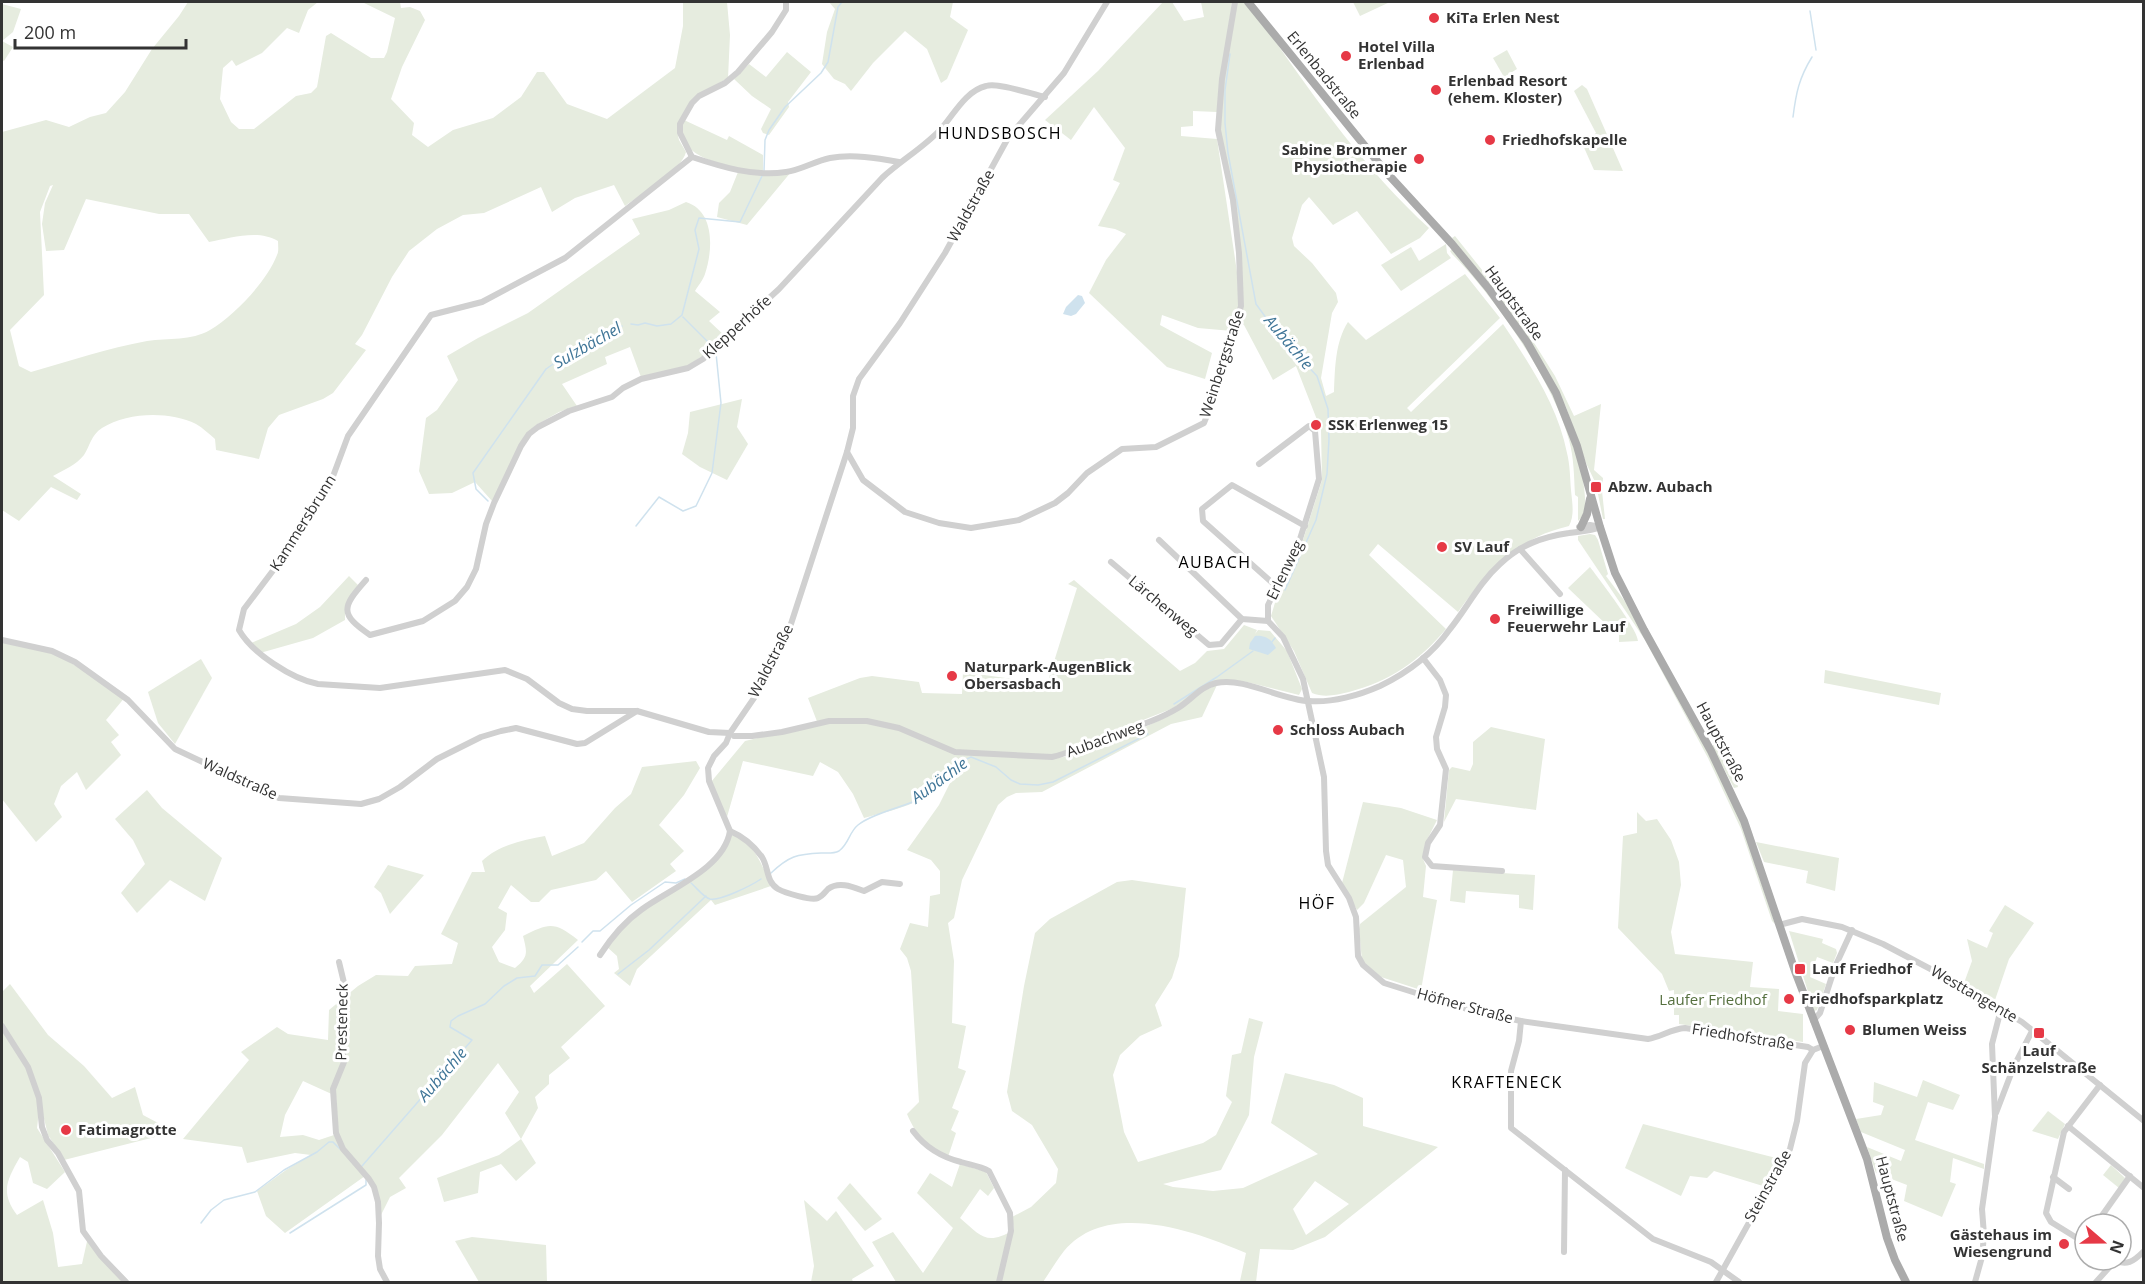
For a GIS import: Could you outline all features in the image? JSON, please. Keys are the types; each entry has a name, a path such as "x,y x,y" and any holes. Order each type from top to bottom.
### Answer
{"main road":[{"name":"Erlenbadstraße","path":"1248,2 1380,164 1452,244"},
{"name":"Hauptstraße","path":"1452,244 1507,313 1543,369 1568,420 1615,573 1732,794 1756,853 1813,1021 1867,1158 1887,1238 1906,1282"},
{"path":"1581,527 1587,514 1591,495"}],"street":[{"path":"786,2 786,10 772,32 738,72 725,83 699,96 683,117 680,133 692,157 734,169 764,174 788,172 830,158 871,157 899,162"},
{"name":"Waldstraße","path":"730,831 707,773 714,756 726,743 763,685 789,630 847,452 853,428 853,396 859,379 900,323 939,262 1008,138 1064,74 1107,2"},
{"name":"Weinbergstraße","path":"847,452 863,480 905,512 939,524 971,528 1019,520 1055,503 1087,473 1122,449 1156,447 1204,423 1216,393 1241,306 1239,253 1233,200 1218,130 1219,100 1234,4"},
{"name":"Klepperhöfe","path":"366,580 354,593 346,608 354,624 370,635 423,621 455,601 467,587 476,569 486,524 494,503 529,434 569,411 612,397 623,388 641,379 688,368 703,359 779,290 846,215 899,162 938,132 969,95 987,85 1012,88 1045,97"},
{"name":"Kammersbrunn","path":"637,711 572,709 559,703 527,679 505,670 380,688 318,684 286,670 251,647 239,630 244,609 281,560 329,487 348,436 431,315 482,302 565,258 692,157"},
{"name":"Erlenweg","path":"1259,464 1309,426 1315,431 1319,479 1293,561 1268,605 1268,621 1283,637 1293,656 1303,679 1308,702"},
{"path":"1277,587 1203,521 1202,509 1232,485 1305,526"},
{"name":"Aubachweg","path":"1571,532 1590,525 1599,527"},
{"name":"Aubachweg","path":"732,734 752,736 782,732 829,721 867,721 898,728 956,752 1052,758 1149,723 1178,708 1204,688 1215,683 1248,686 1308,702 1330,700 1379,686 1403,673 1423,658 1449,631 1475,592 1494,571 1520,549 1534,540 1571,532 1592,531 1599,527"},
{"path":"1159,540 1242,619 1268,621"},
{"path":"1520,549 1560,594"},
{"name":"Lärchenweg","path":"1111,562 1209,645 1221,644 1242,619"},
{"name":"Waldstraße","path":"2,640 52,651 75,662 128,700 174,749 279,798 361,804 379,799 400,787 437,759 481,737 516,728 577,744 585,743 637,711"},
{"path":"1423,658 1440,680 1446,695 1445,707 1436,737 1437,748 1446,768 1440,825 1428,843 1425,857 1432,866 1502,871"},
{"name":"Höfner Straße","path":"1308,702 1324,777 1328,865 1349,898 1356,917 1358,957 1363,965 1384,982 1470,1010 1521,1021 1519,1041 1511,1071 1511,1128 1653,1239 1711,1262 1739,1282"},
{"path":"637,711 710,732 732,734"},
{"path":"600,955 614,934 639,910 696,875 711,863 725,847 730,831 740,835 762,858 773,886 781,891 815,900 836,885 848,885 864,891 882,882 900,884"},
{"name":"Westtangente","path":"1779,925 1802,919 1852,930 1940,974 2001,1009 2032,1031 2144,1121"},
{"path":"1813,1021 1820,1013 1835,967 1852,930"},
{"name":"Presteneck","path":"339,962 345,987 339,1018 344,1062 333,1089 336,1133 343,1149 374,1187 380,1223 378,1256 380,1269 387,1282"},
{"path":"1975,1282 1982,1257 1984,1235 1982,1209 1995,1117 1992,1044 2001,1009"},
{"name":"Friedhofstraße","path":"1521,1021 1648,1039 1657,1038 1675,1029 1685,1028 1808,1047 1813,1050 1823,1046"},
{"path":"2,1026 28,1067 39,1098 42,1127 47,1140 58,1153 79,1191 83,1231 101,1256 126,1282"},
{"path":"1995,1117 2014,1065 2032,1031"},
{"name":"Steinstraße","path":"1716,1282 1790,1149 1797,1121 1805,1063 1813,1050"},
{"path":"2073,1235 2051,1222 2046,1212 2062,1137 2100,1085"},
{"path":"2068,1126 2144,1188"},
{"path":"912,1131 927,1147 938,1153 989,1171 1010,1213 1011,1231 999,1282"},
{"path":"1564,1252 1566,1170"},
{"path":"2104,1212 2130,1176"},
{"path":"2053,1177 2069,1189"}],"green space":[{"path":"188,2 318,2 308,10 299,33 287,28 262,53 236,66 232,60 223,68 220,99 231,122 239,129 254,129 296,96 311,93 317,87 326,36 331,33 371,58 384,58 395,18 362,2 400,2 401,8 410,7 420,11 425,20 402,67 391,99 414,123 412,135 428,147 453,130 493,118 521,97 537,72 544,72 567,104 607,119 675,68 683,26 683,2 727,2 730,35 728,78 698,95 677,131 686,152 683,159 660,182 625,206 614,185 575,198 552,212 541,187 484,213 463,215 437,229 409,251 355,344 366,350 333,393 279,415 268,428 259,459 216,450 215,439 199,426 185,420 161,415 124,419 98,431 81,459 53,476 81,494 77,500 51,487 19,521 2,510 2,132 46,120 69,127 90,117 106,113 125,92 152,49","holes":["53,185 45,203 42,224 46,251 64,250 86,199 159,214 189,214 209,242 253,235 270,237 278,241 278,252 266,276 249,297 230,316 203,334 118,347 31,372 19,366 10,330 44,295 40,212 50,186"]},
{"path":"829,2 953,2 950,17 968,30 947,79 941,83 927,49 905,31 873,63 851,91 845,84 834,79 822,64 827,32 835,9"},
{"path":"1163,2 1172,2 1184,21 1204,17 1201,2 1232,2 1217,112 1193,111 1193,126 1181,127 1181,136 1217,139 1237,272 1239,304 1232,331 1198,328 1162,315 1160,325 1212,353 1205,379 1167,367 1089,293 1106,260 1126,234 1098,226 1120,183 1113,180 1125,148 1094,107 1071,140 1045,120 1098,71"},
{"path":"1235,2 1248,2 1332,120 1378,176 1429,228 1420,238 1391,254 1357,211 1333,225 1309,197 1302,205 1292,238 1294,246 1312,263 1336,293 1338,302 1332,313 1321,378 1326,396 1334,392 1338,347 1348,322 1366,340 1465,274 1500,318 1407,408 1411,412 1503,324 1550,402 1563,436 1569,462 1573,508 1569,526 1541,535 1514,551 1484,580 1458,612 1378,544 1369,555 1446,629 1414,661 1402,669 1378,682 1335,695 1312,693 1294,651 1271,616 1277,596 1296,562 1322,480 1321,430 1296,366 1273,380 1244,325 1239,323 1241,272 1221,139 1220,112"},
{"path":"1353,2 1390,2 1360,16"},
{"path":"2,4 21,9 13,32 2,41"},
{"path":"2,41 13,47 4,61 2,60"},
{"path":"1507,50 1517,69 1504,77 1493,58"},
{"path":"787,52 811,72 788,102 789,107 769,135 763,133 761,129 771,109 752,96 734,79 749,64 766,77"},
{"path":"1582,85 1587,89 1623,171 1594,170 1582,143 1596,133 1574,91"},
{"path":"684,120 727,140 729,136 763,155 763,172 708,160 696,153 686,144 682,134"},
{"path":"738,172 791,172 747,225 717,217 719,203 730,192"},
{"path":"686,202 702,214 709,232 708,264 695,291 720,312 709,321 725,336 686,367 641,377 630,347 605,357 607,364 562,384 577,406 559,412 536,425 492,501 475,482 452,493 429,494 419,471 426,418 437,410 458,380 447,356 528,313 640,234 632,219 669,210"},
{"path":"1455,236 1510,305 1555,376 1574,416 1601,404 1594,470 1603,478 1605,519 1603,519 1597,489 1600,488 1586,463 1566,407 1549,373 1488,282 1452,238"},
{"path":"1446,244 1447,253 1451,258 1401,291 1381,265 1411,247 1419,261"},
{"path":"1453,248 1515,329 1535,360 1567,424 1578,456 1584,487 1585,510 1578,521 1578,497 1575,495 1571,447 1550,392 1521,341 1486,293 1452,254 1450,251"},
{"path":"742,399 737,427 748,444 727,480 700,467 682,454 688,433 690,412"},
{"path":"1595,535 1598,540 1608,574 1606,576 1627,604 1705,747 1738,814 1775,924 1772,921 1741,829 1708,758 1645,640 1578,540 1578,536"},
{"path":"1590,567 1626,616 1638,641 1619,642 1619,633 1610,628 1568,588"},
{"path":"349,576 358,585 345,610 345,620 313,638 260,653 251,643 296,624 320,607"},
{"path":"1074,580 1180,671 1195,663 1207,651 1224,649 1244,625 1257,630 1255,634 1258,630 1270,631 1287,651 1302,689 1299,695 1247,682 1219,680 1171,709 1044,759 1064,757 1093,744 1145,727 1171,715 1203,691 1217,685 1202,717 1171,724 1042,792 1016,793 998,805 962,880 954,918 948,923 954,961 952,1023 966,1026 958,1068 966,1071 952,1108 959,1111 951,1130 956,1133 948,1157 923,1140 907,1114 919,1102 911,971 907,958 900,949 910,923 928,927 930,896 940,894 940,871 931,860 907,850 939,805 950,783 943,779 927,795 917,801 864,818 853,794 838,772 820,762 813,776 743,761 727,817 711,782 745,741 818,724 808,698 860,678 872,676 919,682 922,693 962,694 963,672 1047,684 1077,588 1068,584"},
{"path":"2,640 56,654 126,696 106,720 119,735 111,742 121,755 86,790 77,772 61,786 54,804 62,817 36,842 2,799"},
{"path":"201,659 212,678 175,744 158,723 148,692"},
{"path":"1825,670 1941,693 1939,705 1824,683"},
{"path":"1491,727 1545,739 1536,810 1456,799 1444,822 1449,770 1452,767 1470,771 1473,764 1473,742"},
{"path":"1718,743 1738,787 1734,788 1712,746"},
{"path":"696,761 700,768 684,795 659,825 684,851 670,864 676,871 632,902 606,871 596,880 551,890 539,902 531,902 511,885 498,908 507,913 505,930 492,947 499,962 515,968 523,961 526,954 523,936 539,928 557,927 578,940 530,986 534,993 567,964 605,1006 561,1047 570,1058 549,1075 549,1084 535,1097 538,1108 521,1139 505,1113 519,1092 498,1063 442,1135 399,1178 406,1188 390,1197 380,1217 375,1188 348,1153 365,1176 285,1233 266,1216 257,1191 311,1155 295,1153 247,1163 242,1147 183,1139 249,1060 241,1052 277,1027 288,1034 328,1040 329,1010 358,986 376,975 408,976 415,966 452,964 458,943 441,934 472,872 485,872 482,861 489,855 512,844 545,836 552,856 584,843 615,808 631,794 642,767","holes":["303,1081 336,1096 339,1142 334,1135 319,1140 303,1135 280,1137 285,1115"]},
{"path":"147,790 162,808 222,858 205,901 170,880 137,913 121,893 145,864 133,840 115,819"},
{"path":"1363,802 1401,808 1437,820 1425,844 1423,859 1426,866 1423,897 1437,900 1421,990 1381,977 1362,961 1360,924 1406,887 1403,860 1386,855 1364,903 1357,910 1342,883"},
{"name":"Laufer Friedhof","path":"1637,812 1646,821 1657,819 1671,840 1679,862 1681,885 1671,932 1675,954 1753,962 1750,987 1779,989 1778,1011 1803,1014 1803,1042 1679,1024 1679,1015 1674,1015 1674,990 1669,991 1662,974 1618,928 1623,836 1637,833"},
{"path":"731,835 745,841 751,847 771,886 715,905 711,900 637,969 630,986 614,973 619,969 617,956 607,947 630,920 713,864"},
{"path":"1756,842 1839,858 1835,891 1806,883 1808,871 1764,862"},
{"path":"388,865 424,875 390,914 381,893 374,887"},
{"path":"1453,870 1535,875 1533,910 1519,908 1519,895 1466,891 1465,903 1450,901"},
{"path":"1132,880 1186,888 1179,956 1172,978 1155,1005 1162,1026 1140,1036 1120,1055 1113,1075 1124,1132 1138,1162 1203,1143 1216,1135 1232,1102 1226,1096 1232,1055 1241,1053 1249,1018 1263,1022 1254,1057 1249,1115 1221,1170 1163,1184 1213,1191 1243,1188 1318,1154 1271,1123 1285,1073 1334,1085 1363,1098 1363,1126 1438,1147 1325,1237 1293,1250 1260,1249 1256,1282 1240,1281 1246,1253 1177,1229 1152,1224 1127,1223 1103,1226 1082,1235 1064,1251 1043,1282 896,1282 872,1242 893,1232 923,1273 953,1228 917,1193 930,1173 952,1187 960,1164 986,1172 994,1188 988,1196 980,1189 960,1218 979,1234 990,1238 1005,1235 1014,1230 1012,1217 1031,1207 1056,1183 1058,1169 1032,1125 1012,1111 1007,1092 1024,986 1035,933 1050,919 1117,882","holes":["1315,1181 1349,1204 1306,1235 1293,1209"]},
{"path":"2005,905 2034,923 2009,959 1995,1000 1964,983 1972,961 1967,939 1987,948 1993,933 1989,931"},
{"path":"1789,931 1823,939 1822,943 1836,949 1837,953 1833,963 1817,957 1810,977 1826,984 1817,1010 1814,1011"},
{"path":"10,984 48,1035 84,1066 112,1098 135,1087 143,1115 160,1124 159,1136 64,1160 48,1135 40,1102 37,1128 65,1172 47,1189 33,1183 28,1162 20,1157 7,1186 8,1199 17,1215 43,1200 53,1233 58,1267 82,1264 88,1237 104,1257 129,1281 127,1282 2,1282 2,992"},
{"path":"1923,1080 1960,1095 1953,1110 1928,1102 1915,1140 1984,1164 1984,1169 1953,1158 1950,1182 1956,1184 1942,1217 1904,1201 1907,1185 1876,1173 1867,1147 1901,1161 1905,1150 1861,1132 1856,1119 1881,1115 1884,1106 1873,1102 1874,1082 1917,1097"},
{"path":"2048,1111 2065,1124 2058,1139 2032,1131"},
{"path":"1643,1124 1780,1159 1763,1186 1714,1171 1707,1178 1690,1176 1681,1196 1625,1168"},
{"path":"521,1139 536,1163 516,1181 501,1164 480,1172 478,1193 444,1202 437,1178 499,1155"},
{"path":"2111,1165 2125,1178 2119,1188 2103,1175"},
{"path":"850,1183 882,1219 865,1231 837,1198"},
{"path":"804,1200 827,1221 836,1211 874,1266 852,1279 853,1282 811,1282 814,1266"},
{"path":"472,1237 546,1245 547,1282 479,1282 455,1241"}],"water":[{"path":"1078,295 1082,296 1085,303 1076,314 1071,316 1063,314 1066,307"},
{"path":"1255,636 1267,638 1276,648 1268,655 1249,649"}],"waterway":[{"name":"Sulzbächel","path":"764,171 765,140 769,130 785,107 821,73 828,62 838,7 842,2"},
{"path":"1810,11 1816,50"},
{"name":"Aubächle","path":"1230,54 1225,90 1228,153 1256,304 1280,337 1317,376 1328,409 1327,474 1316,520 1285,590"},
{"path":"1793,117 1799,86 1812,57"},
{"name":"Sulzbächel","path":"631,324 645,323 657,326 671,324 682,315 699,249 695,230 699,218 740,222 762,176"},
{"path":"683,317 712,346"},
{"name":"Sulzbächel","path":"608,334 622,326"},
{"name":"Sulzbächel","path":"488,501 476,489 473,473 546,369 569,353 599,340"},
{"path":"636,526 659,497 683,511 696,506 712,473 721,403 716,353"},
{"name":"Aubächle","path":"1271,643 1275,638"},
{"name":"Aubächle","path":"1174,704 1253,651"},
{"name":"Aubächle","path":"771,873 794,857 839,851 858,825 872,817 922,798 958,765 971,757 996,767 1011,780 1020,784 1038,785 1053,782 1148,734"},
{"name":"Aubächle","path":"582,942 593,931 600,931 631,905 665,882 676,883 685,879"},
{"name":"Aubächle","path":"691,883 705,896 715,899 736,892 761,879"},
{"path":"618,974 649,950 706,896"},
{"name":"Aubächle","path":"362,1166 472,1040 450,1027 451,1021 485,1004 504,986 517,978 535,976 542,965 558,965 578,947"},
{"path":"201,1223 211,1210 224,1200 255,1192 284,1170 317,1152 329,1142 333,1142 340,1149"},
{"path":"290,1233 366,1185 366,1180"}],"place":[{"name":"KiTa Erlen Nest","path":"1434,18"},
{"name":"Hotel Villa Erlenbad","path":"1346,56"},
{"name":"Erlenbad Resort (ehem. Kloster)","path":"1436,90"},
{"name":"Friedhofskapelle","path":"1490,140"},
{"name":"Sabine Brommer Physiotherapie","path":"1419,159"},
{"name":"SSK Erlenweg 15","path":"1316,425"},
{"name":"Abzw. Aubach","path":"1596,487"},
{"name":"SV Lauf","path":"1442,547"},
{"name":"Freiwillige Feuerwehr Lauf","path":"1495,619"},
{"name":"Naturpark-AugenBlick Obersasbach","path":"952,676"},
{"name":"Schloss Aubach","path":"1278,730"},
{"name":"Lauf Friedhof","path":"1800,969"},
{"name":"Friedhofsparkplatz","path":"1789,999"},
{"name":"Blumen Weiss","path":"1850,1030"},
{"name":"Lauf Schänzelstraße","path":"2039,1033"},
{"name":"Fatimagrotte","path":"66,1130"},
{"name":"Gästehaus im Wiesengrund","path":"2064,1244"}],"district":[{"name":"HUNDSBOSCH","path":"1000,133"},
{"name":"AUBACH","path":"1215,562"},
{"name":"HÖF","path":"1317,903"},
{"name":"KRAFTENECK","path":"1507,1082"}]}
